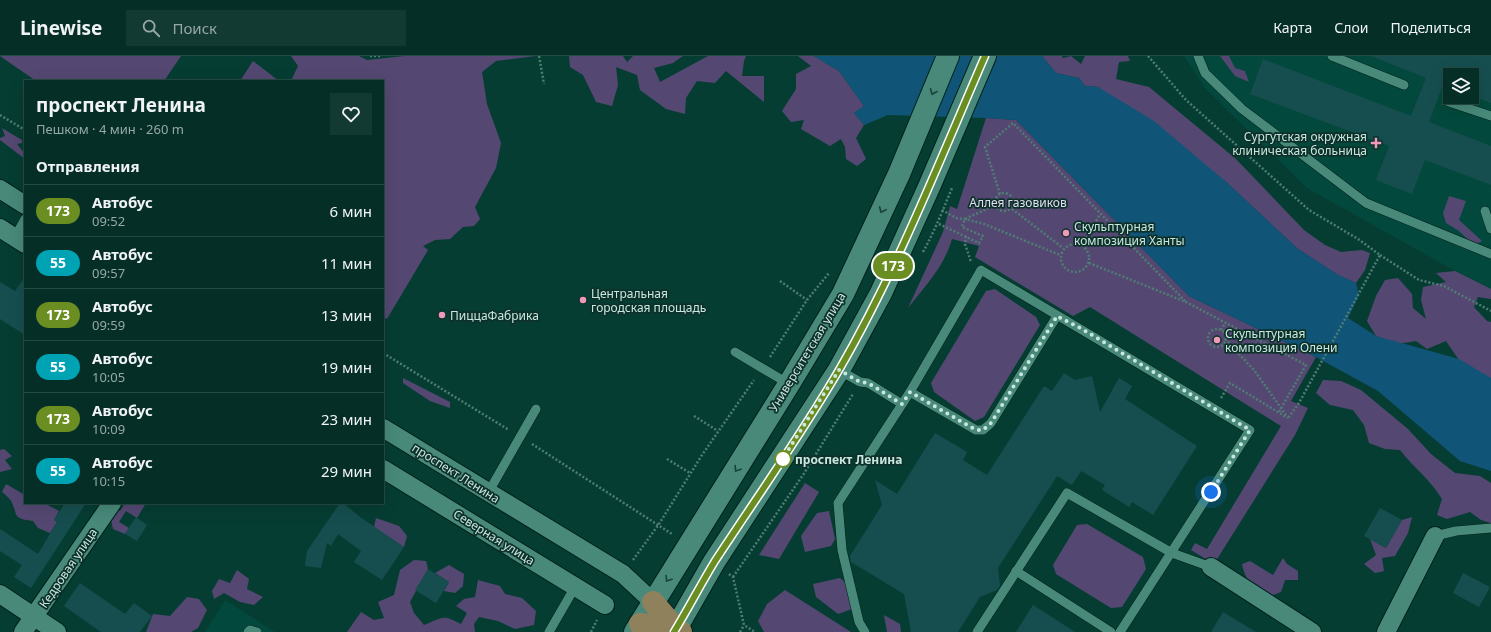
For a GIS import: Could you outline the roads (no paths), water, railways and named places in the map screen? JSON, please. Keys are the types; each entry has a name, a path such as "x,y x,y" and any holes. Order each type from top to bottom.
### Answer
{"main road":[{"name":"Университетская улица","path":"638,628 843,294 898,174 948,56"},
{"path":"638,628 677,631 714,562 772,476 839,370 881,293 929,187 985,56"},
{"name":"проспект Ленина","path":"653,602 677,631"}],"street":[{"path":"0,189 24,204"},
{"name":"проспект Ленина","path":"384,429 624,574 653,602"},
{"name":"Северная улица","path":"384,470 605,605"},
{"name":"Кедровая улица","path":"23,632 111,504"},
{"path":"1386,632 1435,536"},
{"path":"1211,567 1312,632"},
{"path":"0,594 57,632"}],"lane":[{"path":"1198,56 1205,73 1242,109 1366,204 1491,254"},
{"path":"1335,56 1404,85"},
{"path":"1455,104 1491,116"},
{"path":"1485,211 1491,229"},
{"path":"13,236 24,221"},
{"path":"865,632 859,622 842,550 838,503 910,392 981,270 1250,430 1120,632"},
{"path":"910,392 976,430 983,430 991,423 1057,316"},
{"path":"735,352 789,384"},
{"path":"839,370 860,382 868,383 902,404"},
{"path":"488,493 536,409"},
{"path":"977,632 1067,493 1172,553 1211,567"},
{"path":"1435,536 1456,531 1491,528"},
{"path":"1016,571 1111,632"},
{"path":"549,632 575,587"},
{"path":"248,632 250,630 257,632"}],"water":[{"path":"814,56 1042,56 1056,73 1079,78 1085,86 1098,87 1154,121 1225,181 1298,249 1338,275 1356,283 1359,295 1348,318 1376,336 1459,359 1491,378 1491,471 1460,461 1378,391 1316,357 1189,296 1016,120 888,115 864,125 854,113 864,106 839,71"}],"place":[{"name":"Сургутская окружная клиническая больница","path":"1376,143"},
{"name":"Скульптурная композиция Ханты","path":"1066,233"},
{"name":"Центральная городская площадь","path":"583,300"},
{"name":"ПиццаФабрика","path":"442,315"},
{"name":"Скульптурная композиция Олени","path":"1217,340"},
{"name":"проспект Ленина","path":"783,459"}],"park label":[{"name":"Аллея газовиков","path":"1018,202"}]}
